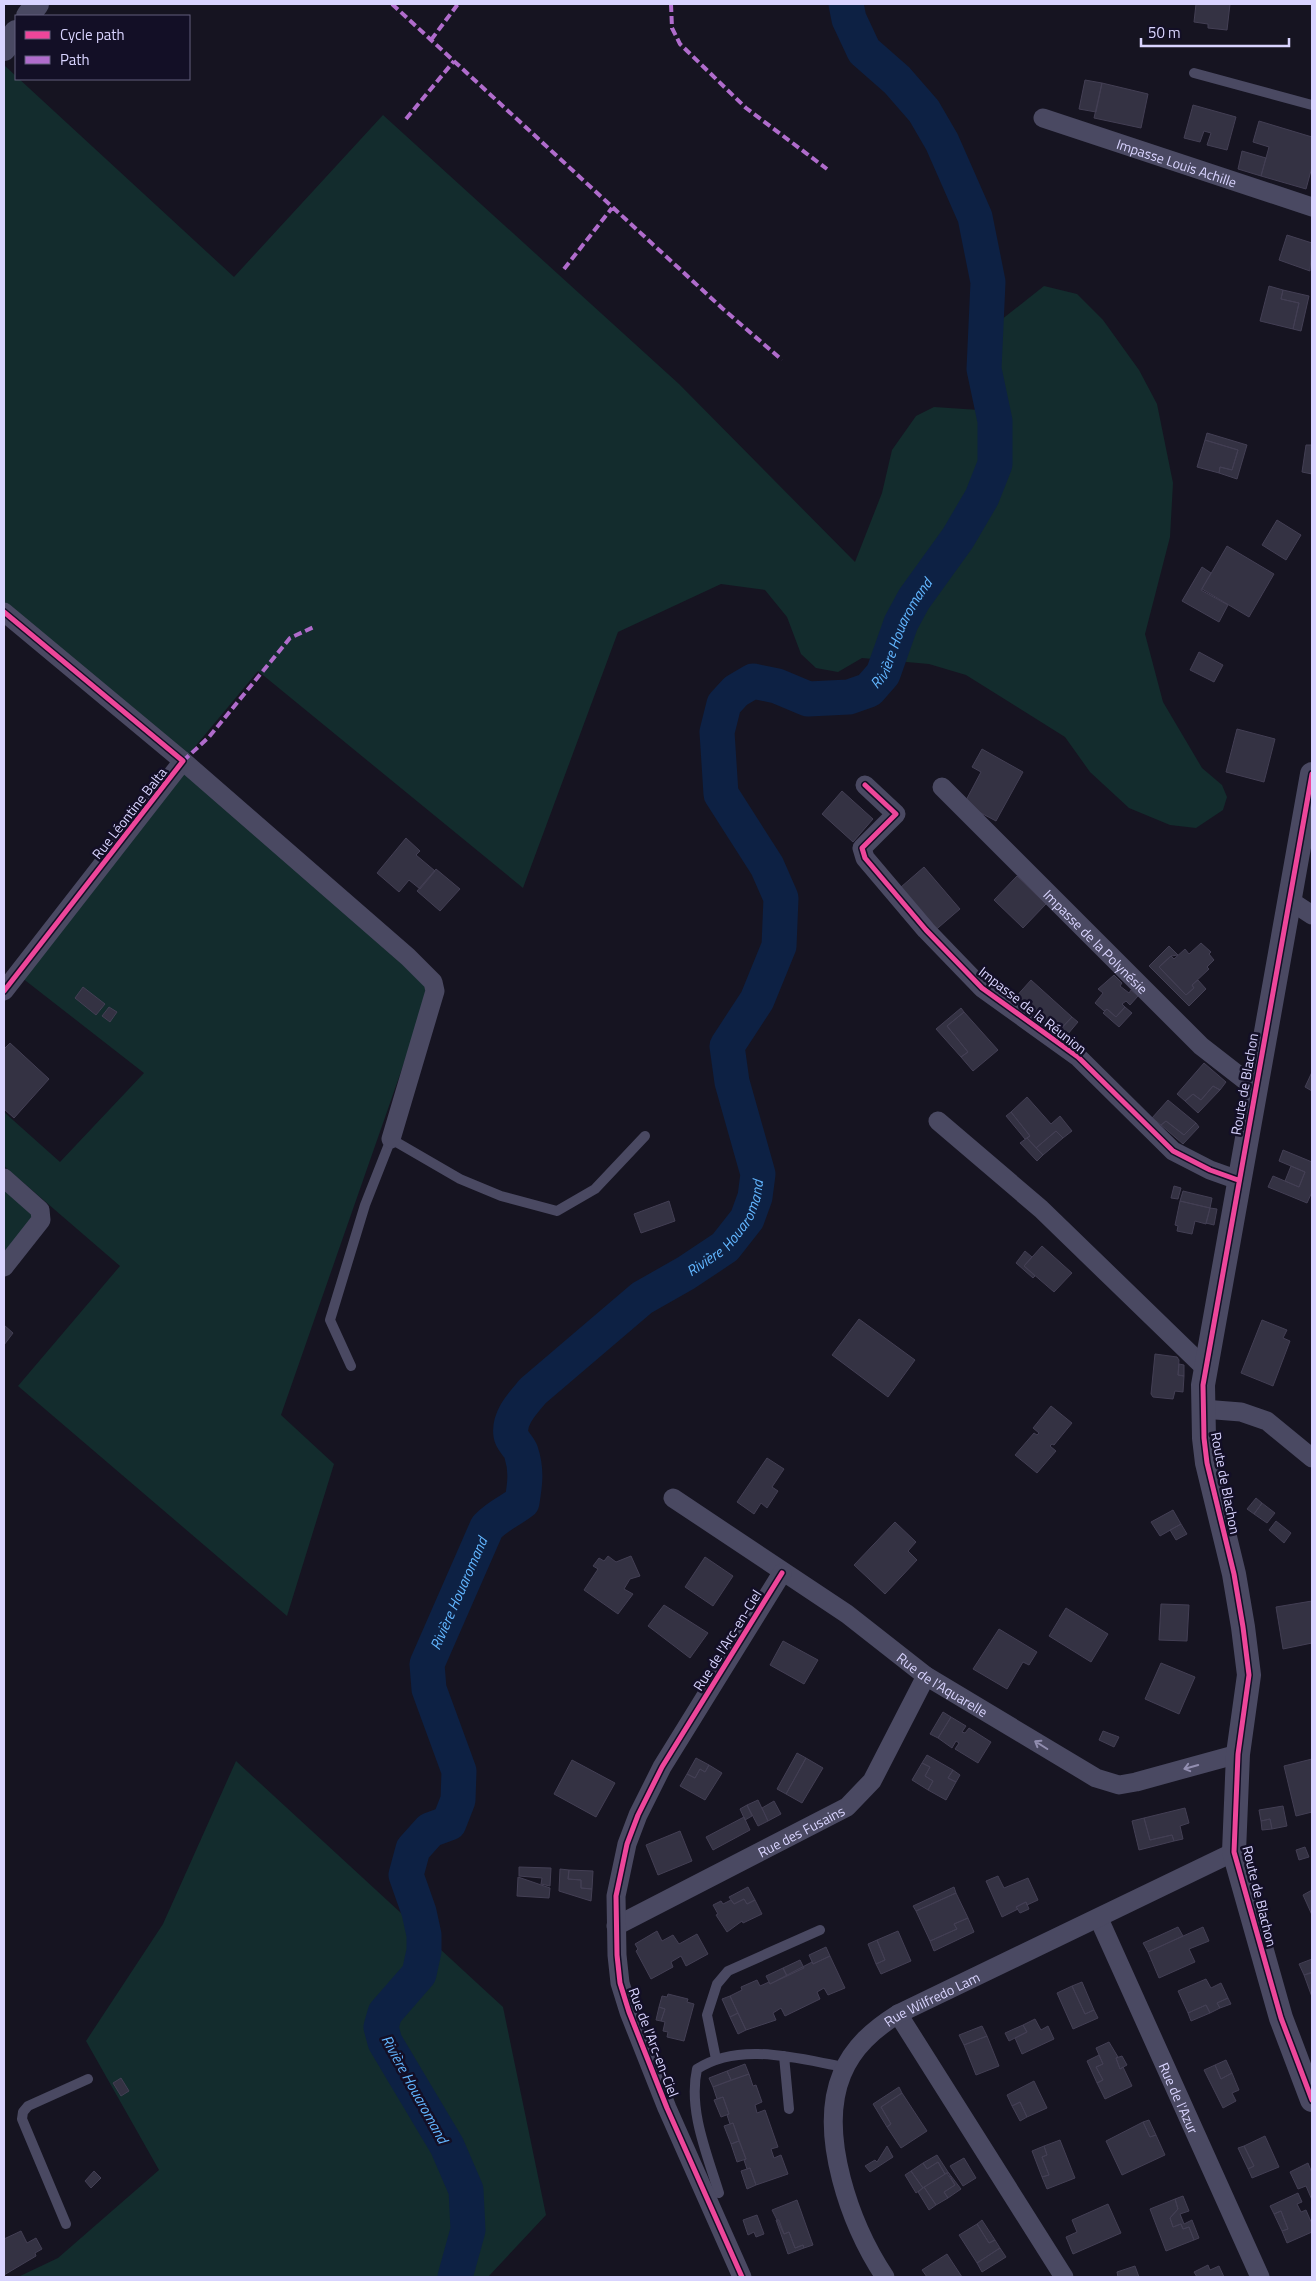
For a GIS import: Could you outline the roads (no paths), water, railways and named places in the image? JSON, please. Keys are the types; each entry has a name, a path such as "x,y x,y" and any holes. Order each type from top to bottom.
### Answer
{"street":[{"path":"29,15 37,4"},
{"path":"4,49 15,33"},
{"name":"Impasse Louis Achille","path":"1042,118 1312,207"},
{"name":"Rue Léontine Balta","path":"4,612 183,761 408,957 432,982 435,991 391,1139"},
{"name":"Rue Léontine Balta","path":"4,991 183,761"},
{"name":"Route de Blachon","path":"1312,774 1204,1368 1203,1409 1207,1463 1234,1574 1249,1675 1238,1754 1234,1852 1282,2018 1312,2100"},
{"name":"Impasse de la Réunion","path":"865,786 896,814 862,848 865,858 932,936 982,988 1078,1057 1173,1151 1210,1170 1238,1180"},
{"name":"Impasse de la Polynésie","path":"942,787 1201,1046 1254,1088"},
{"path":"1289,900 1312,915"},
{"path":"938,1121 1041,1209 1204,1368"},
{"path":"4,1178 40,1210 42,1214 41,1220 4,1267"},
{"path":"1203,1409 1241,1412 1267,1421 1312,1458"},
{"name":"Rue de l'Aquarelle","path":"673,1498 782,1573 847,1614 926,1676 1024,1733 1080,1770 1109,1783 1119,1785 1238,1754"},
{"name":"Rue de l'Arc-en-Ciel","path":"742,2277 667,2108 629,2012 620,1983 616,1896 620,1871 638,1815 662,1767 782,1573"},
{"name":"Rue des Fusains","path":"616,1926 847,1808 872,1781 926,1676"},
{"name":"Rue Wilfredo Lam","path":"885,2277 865,2243 841,2177 834,2123 835,2096 845,2067 864,2040 879,2026 898,2014 1099,1919 1234,1852"},
{"name":"Rue de l'Azur","path":"1099,1919 1260,2277"},
{"path":"898,2014 1064,2277"}],"lane":[{"path":"1194,73 1312,105"},
{"path":"350,1366 330,1320 365,1205 391,1139 460,1179 501,1196 557,1211 595,1190 645,1136"},
{"path":"716,2059 707,2015 717,1984 728,1971 820,1930"},
{"path":"719,2193 696,2109 694,2082 697,2069 716,2059 736,2054 784,2056 845,2067"},
{"path":"784,2056 789,2109"},
{"path":"66,2224 22,2120 23,2112 28,2106 88,2079"}],"waterway":[{"name":"Rivière Houaromand","path":"455,2277 468,2230 466,2190 447,2146 385,2042 381,2027 385,2013 419,1974 424,1951 424,1935 419,1912 406,1875 413,1849 430,1830 449,1823 458,1800 459,1771 429,1689 427,1664 487,1527 522,1502 525,1471 520,1450 511,1435 514,1417 521,1406 533,1391 642,1298 686,1273 725,1247 747,1219 755,1197 758,1174 732,1082 727,1046 757,1000 779,946 781,898 767,866 721,794 717,732 724,704 736,691 753,681 777,686 808,699 849,697 869,690 883,674 901,623 914,599 958,538 982,497 995,464 995,421 984,369 988,282 975,217 942,142 924,111 897,80 864,51 849,19 846,4"}]}
